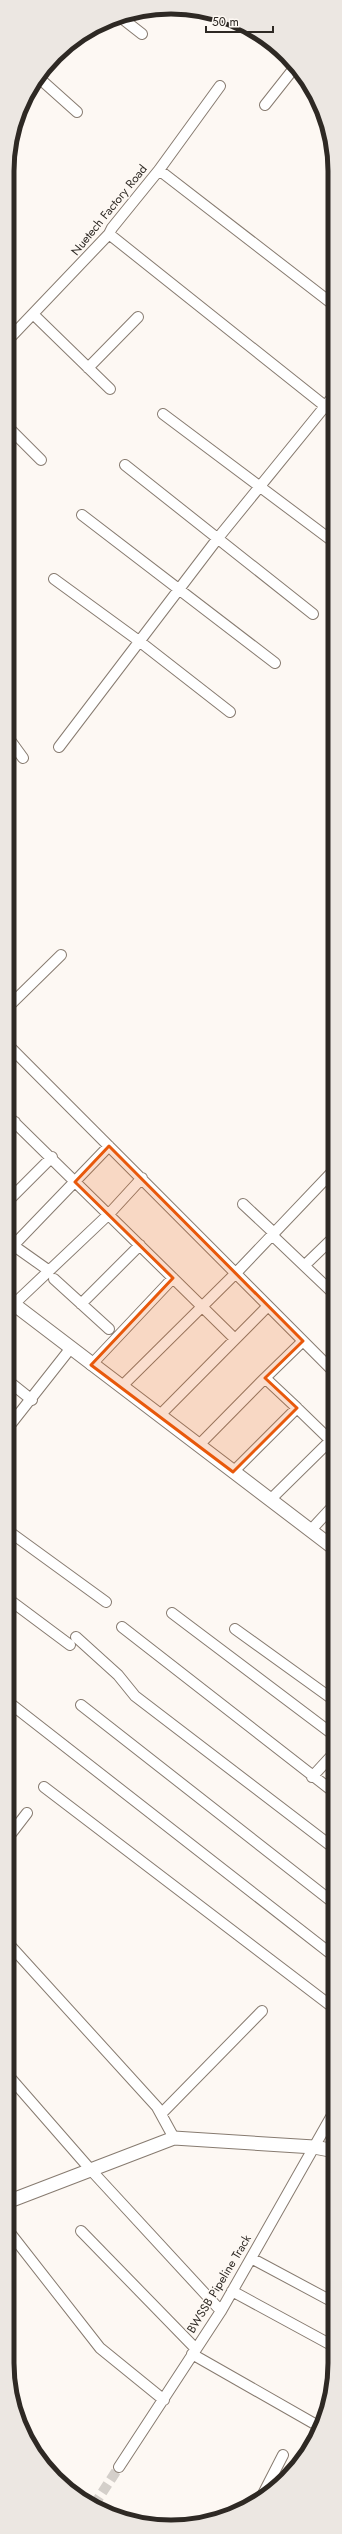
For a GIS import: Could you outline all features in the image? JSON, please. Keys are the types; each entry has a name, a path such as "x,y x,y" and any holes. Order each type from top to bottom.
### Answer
{"street":[{"path":"125,21 142,34"},
{"path":"265,105 292,71"},
{"path":"43,80 78,112"},
{"name":"Nuetech Factory Road","path":"14,335 109,234 112,228 159,170 220,86"},
{"path":"159,170 328,301"},
{"path":"109,234 326,406"},
{"path":"34,315 110,389"},
{"path":"88,368 138,317"},
{"path":"59,746 218,538 328,403"},
{"path":"164,414 328,538"},
{"path":"14,433 41,460"},
{"path":"125,464 313,614"},
{"path":"82,515 275,663"},
{"path":"54,579 139,641 230,712"},
{"path":"14,746 23,758"},
{"path":"14,1001 61,955"},
{"path":"14,1051 303,1341 328,1364"},
{"path":"15,1122 235,1339"},
{"path":"14,1241 75,1182 109,1146"},
{"path":"14,1195 52,1157"},
{"path":"121,1387 236,1273 328,1176"},
{"path":"14,1298 48,1270 109,1214 142,1178"},
{"path":"243,1204 328,1288"},
{"path":"305,1265 328,1243"},
{"path":"80,1304 140,1245"},
{"path":"14,1249 48,1270"},
{"path":"91,1365 173,1278"},
{"path":"54,1279 109,1329"},
{"path":"14,1303 70,1349 328,1544"},
{"path":"159,1416 268,1306"},
{"path":"198,1446 303,1341"},
{"path":"14,1421 32,1400 70,1349"},
{"path":"265,1378 297,1408 328,1434"},
{"path":"14,1386 32,1400"},
{"path":"233,1472 297,1408"},
{"path":"270,1500 328,1443"},
{"path":"310,1531 328,1512"},
{"path":"14,1535 106,1602"},
{"path":"14,1603 73,1641 118,1675 135,1696 328,1844"},
{"path":"172,1613 328,1731"},
{"path":"122,1627 328,1788"},
{"path":"235,1629 328,1696"},
{"path":"81,1705 328,1899"},
{"path":"14,1706 328,1952"},
{"path":"312,1777 328,1760"},
{"path":"44,1787 328,2004"},
{"path":"14,1830 27,1813"},
{"path":"14,1950 157,2107 174,2138"},
{"path":"161,2114 262,2011"},
{"path":"14,2082 90,2169 221,2311"},
{"name":"BWSSB Pipeline Track","path":"119,2467 221,2311 328,2122"},
{"path":"14,2199 174,2138 314,2147 328,2150"},
{"path":"81,2231 194,2351 315,2424"},
{"path":"14,2238 100,2348 164,2400"},
{"path":"251,2258 328,2300"},
{"path":"232,2291 328,2343"},
{"path":"266,2489 284,2455"}],"highlighted area":[{"path":"109,1146 303,1341 265,1378 297,1408 233,1472 91,1365 173,1278 75,1182"}],"tunnel":[{"path":"96,2501 119,2467"}]}
